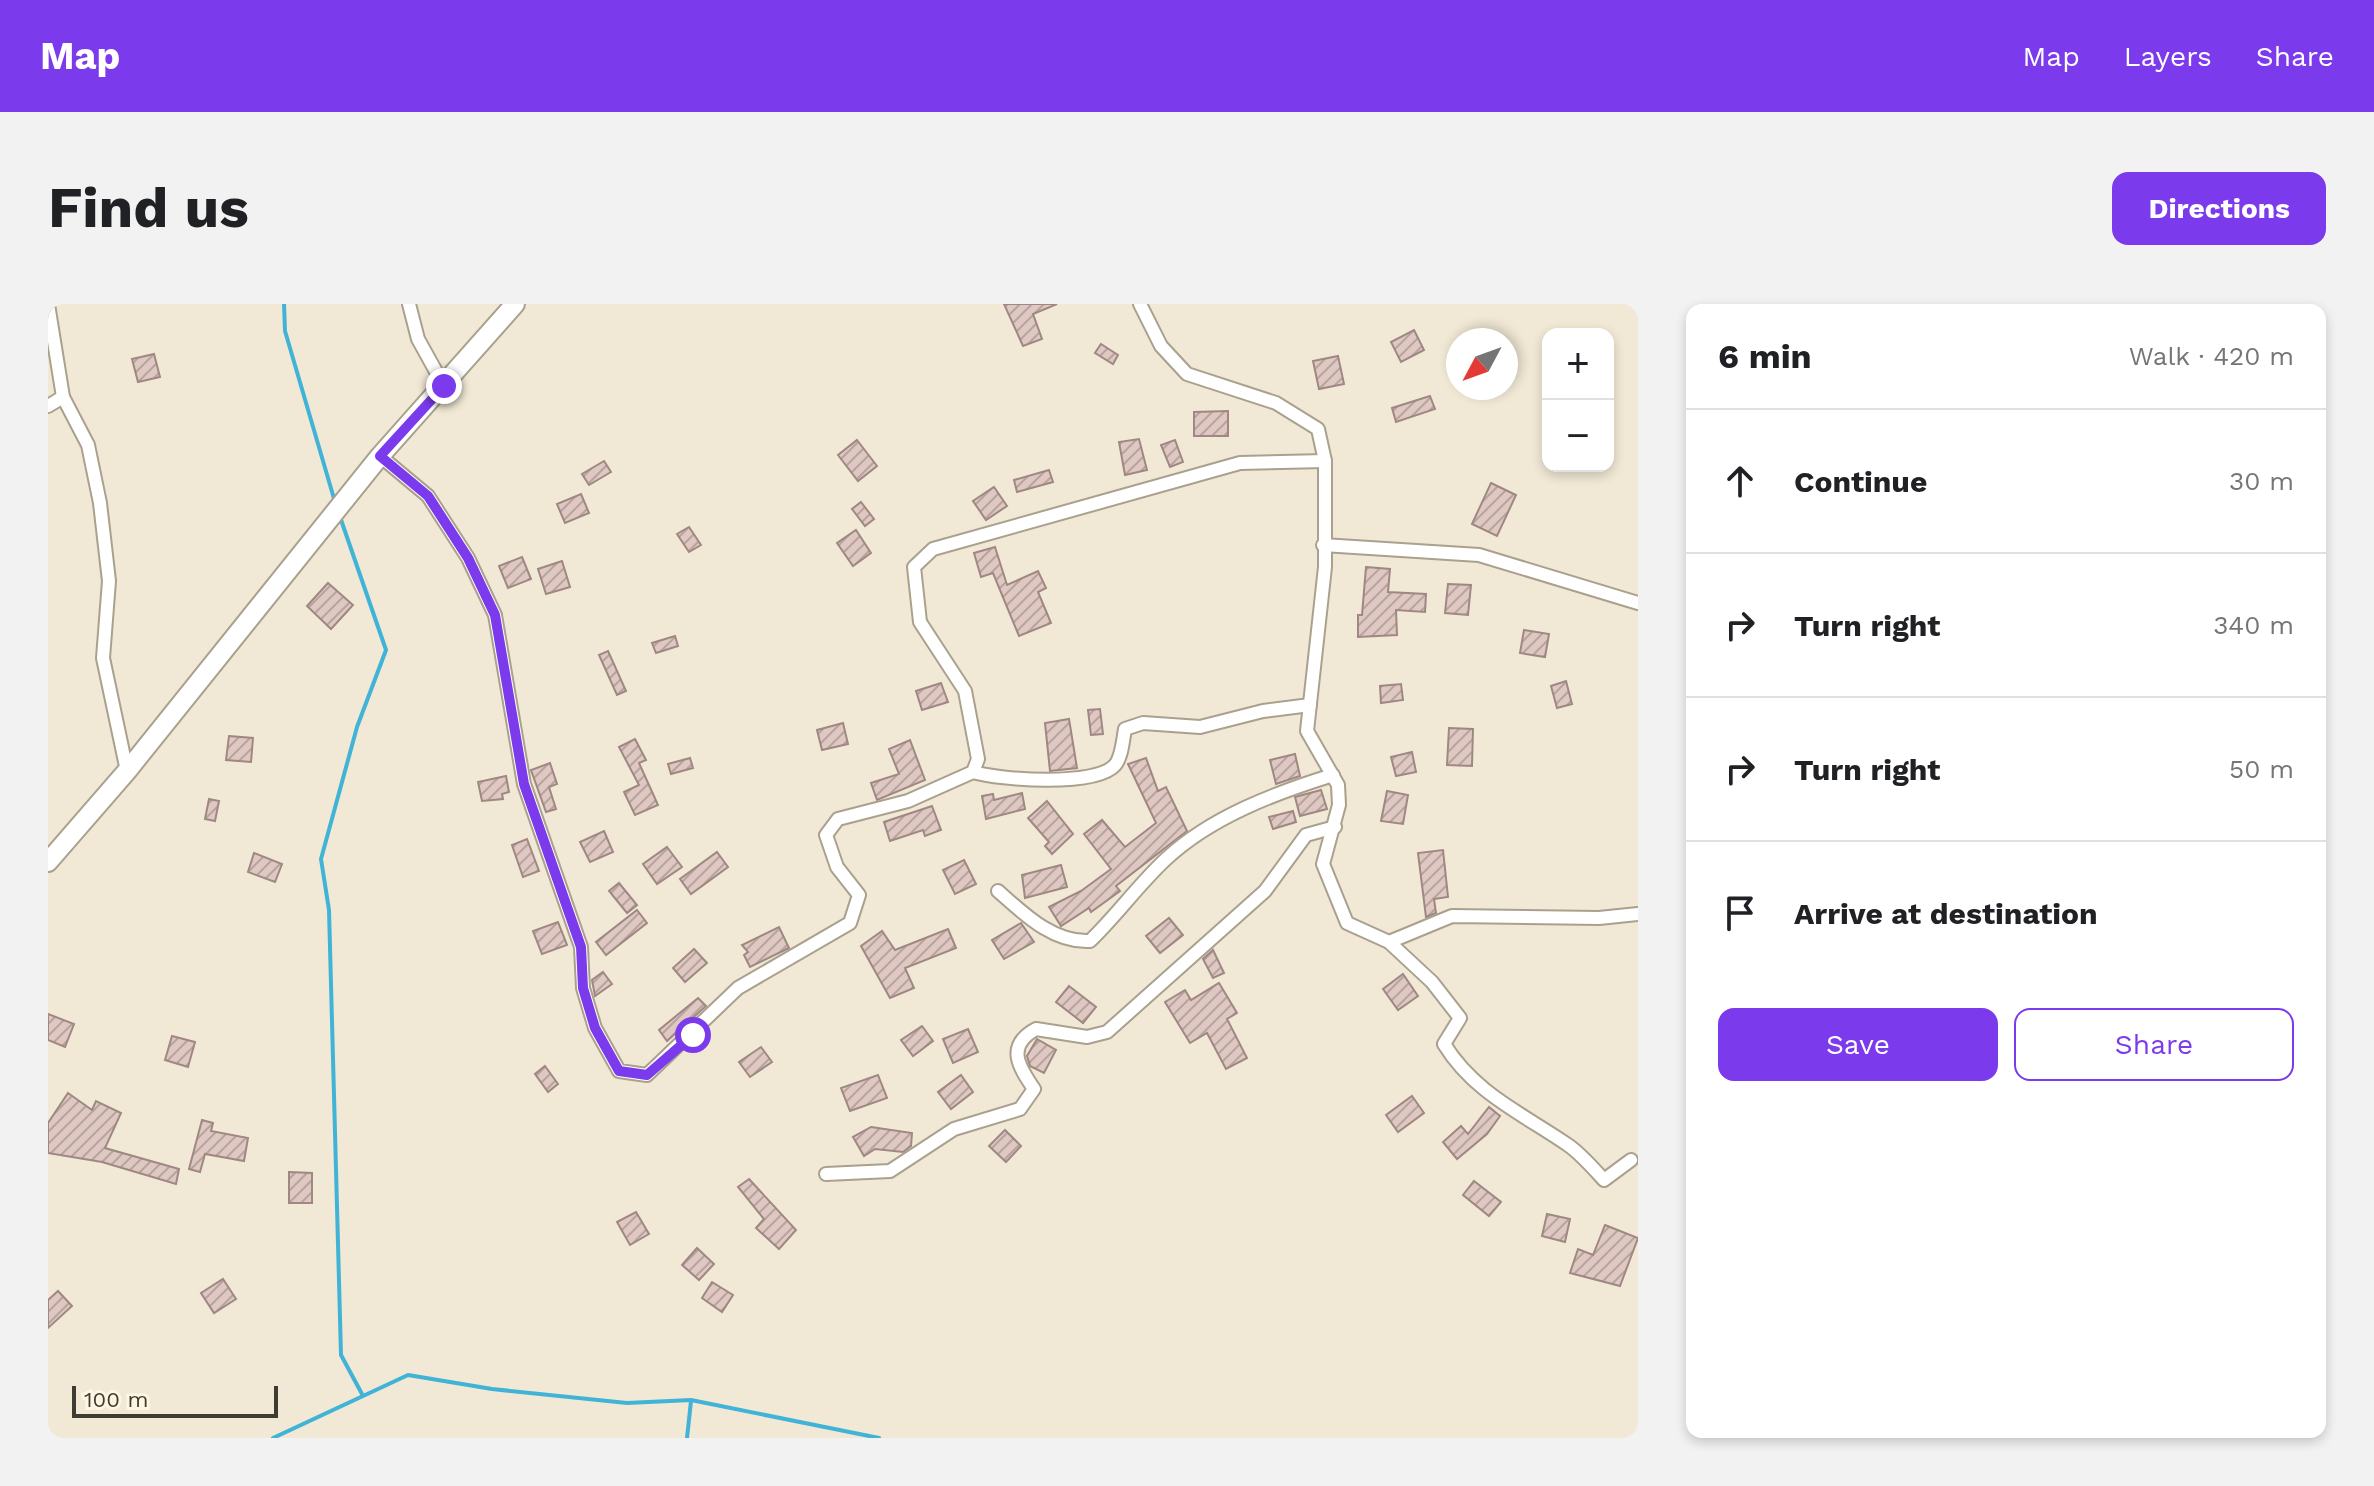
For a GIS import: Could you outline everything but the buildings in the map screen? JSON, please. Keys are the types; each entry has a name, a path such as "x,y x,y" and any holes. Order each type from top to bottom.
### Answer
{"main road":[{"path":"48,862 127,771 380,456 515,304"}],"street":[{"path":"48,304 63,397 88,445 100,503 109,581 103,658 127,771"},
{"path":"409,304 418,339 444,386"},
{"path":"1140,304 1161,346 1187,374 1276,403 1318,429 1325,461 1325,567 1307,731 1338,785 1339,805 1335,827 1323,864 1347,923 1389,942 1432,982 1460,1018 1444,1044 1459,1068 1535,1126 1570,1146 1604,1180 1631,1160"},
{"path":"48,406 63,397"},
{"path":"380,456 428,496 468,558 495,615 524,784 581,947 583,988 595,1028 619,1071 647,1075 738,988 850,923 859,895 837,867 826,835 838,819 908,801 973,772 1006,777 1088,777 1108,772 1118,762 1125,729 1143,723 1200,727 1263,711 1310,705"},
{"path":"973,772 978,759 965,691 920,622 914,567 933,549 1240,463 1325,461"},
{"path":"1323,545 1479,555 1638,603"},
{"path":"998,891 1041,927 1071,942 1090,941 1179,849 1241,810 1287,789 1333,775"},
{"path":"826,1174 890,1171 954,1129 1020,1109 1034,1089 1016,1062 1017,1052 1029,1032 1036,1029 1087,1037 1107,1032 1265,891 1306,835 1335,827"},
{"path":"1389,942 1452,916 1599,918 1638,914"}],"waterway":[{"path":"284,304 285,331 335,502"},
{"path":"339,514 386,650 357,727 321,859 329,910 341,1355 362,1394"},
{"path":"273,1438 408,1375 492,1389 627,1403 691,1400 879,1438"},
{"path":"687,1438 691,1401"}],"route":[{"path":"444,386 380,456 428,496 468,558 495,615 515,717 524,784 581,947 583,988 595,1028 619,1071 647,1075 693,1035"}]}
